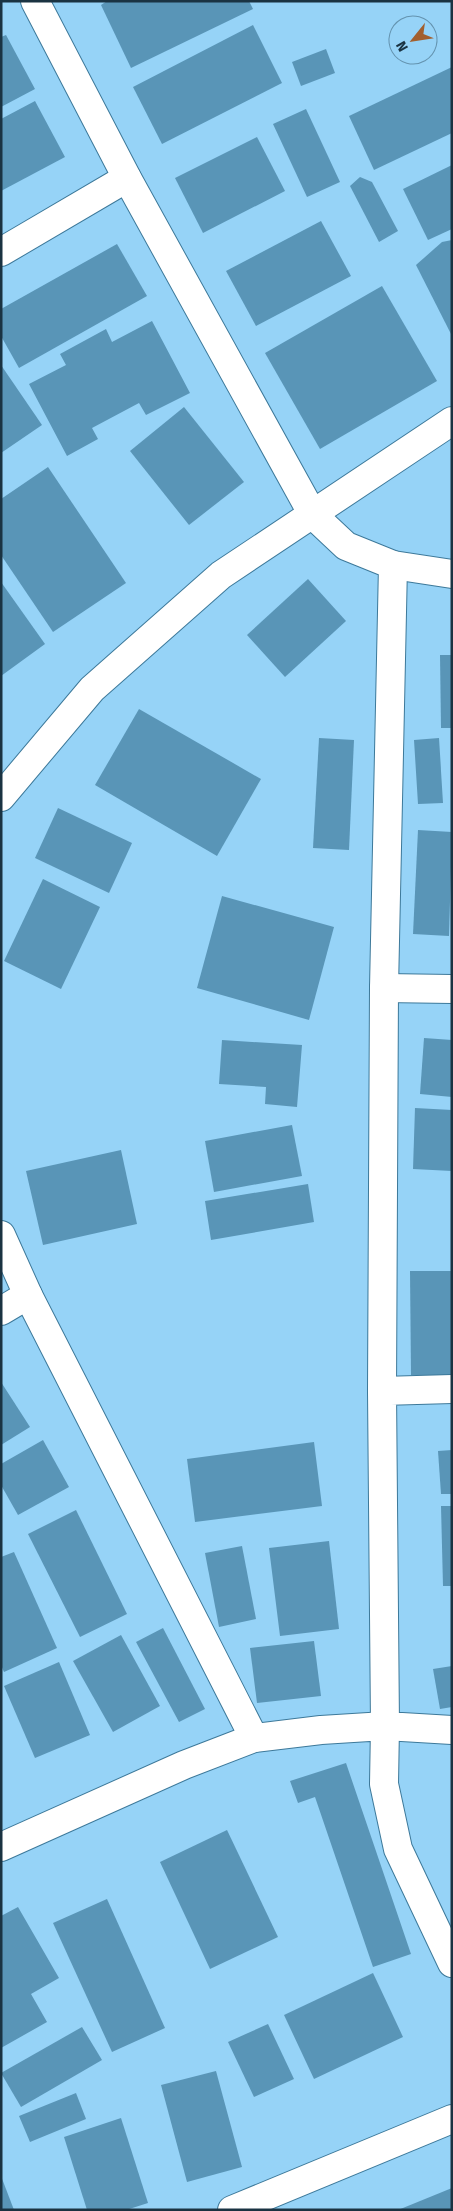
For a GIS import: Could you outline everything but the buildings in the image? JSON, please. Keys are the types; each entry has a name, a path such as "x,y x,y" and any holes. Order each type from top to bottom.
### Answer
{"street":[{"path":"36,1 127,178 313,515 346,546 393,565 452,574"},
{"path":"1,252 127,178"},
{"path":"1,797 92,689 221,575 452,421"},
{"path":"393,565 384,988 382,1391 384,1784 398,1849 452,1963"},
{"path":"384,988 452,989"},
{"path":"1,1235 28,1295 254,1738"},
{"path":"1,1311 28,1295"},
{"path":"382,1391 452,1389"},
{"path":"1,1847 184,1765 254,1738 321,1730 385,1726 452,1730"},
{"path":"232,2210 452,2119"}]}
